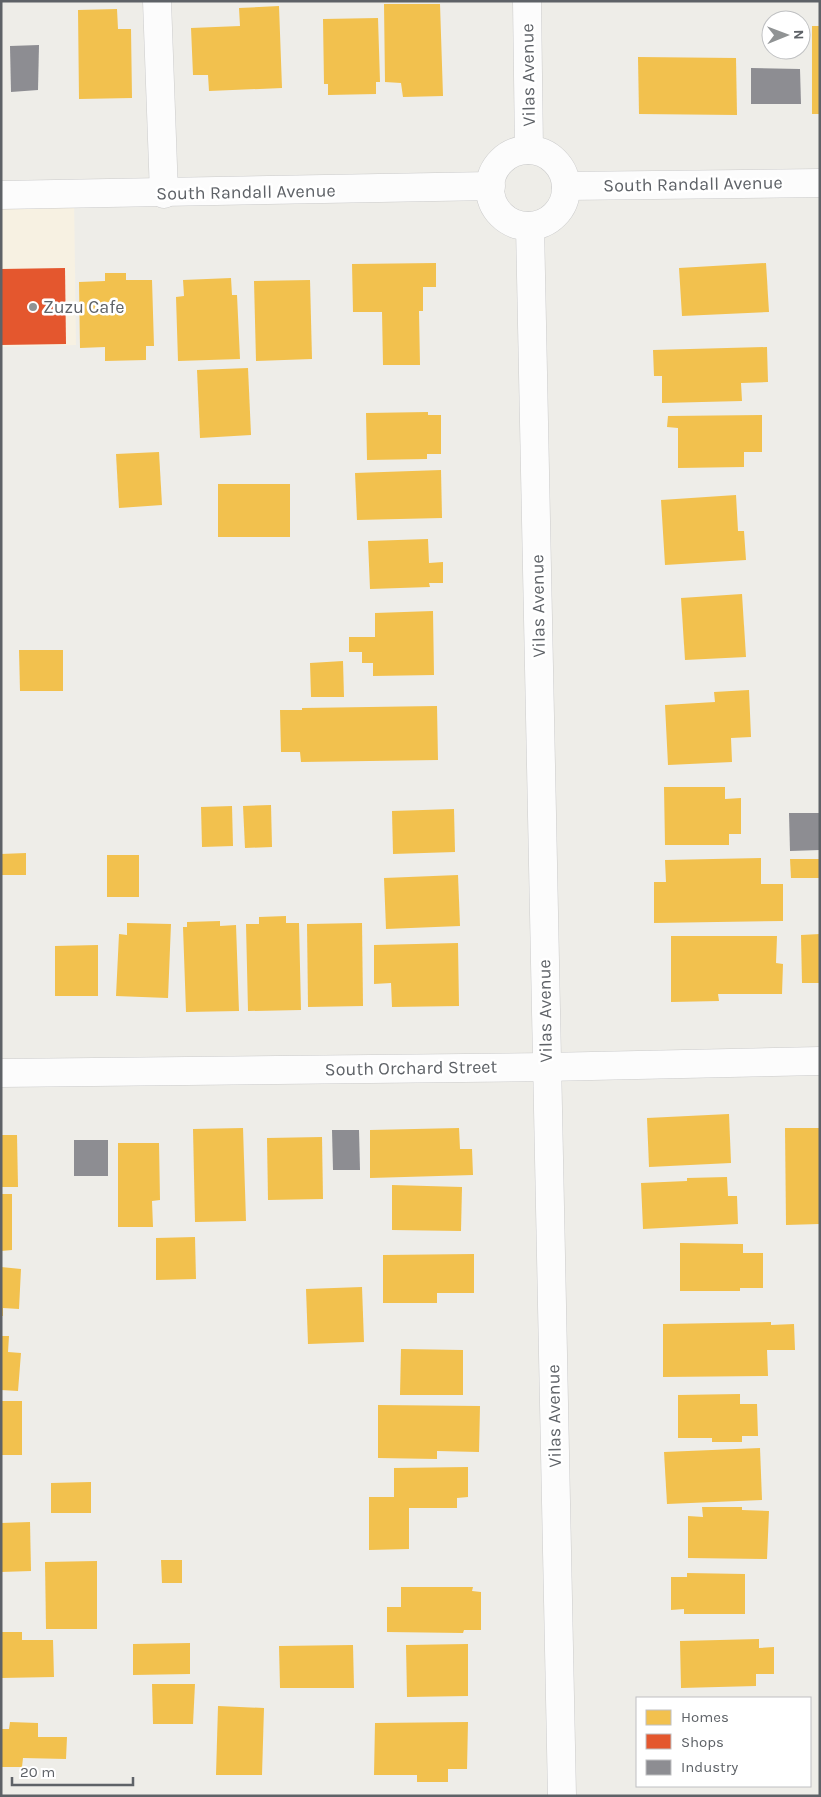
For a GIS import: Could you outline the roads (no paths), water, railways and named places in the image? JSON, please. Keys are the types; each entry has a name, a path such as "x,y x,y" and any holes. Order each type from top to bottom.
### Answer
{"street":[{"path":"157,1 164,194"},
{"name":"Vilas Avenue","path":"527,1 529,150"},
{"path":"518,151 540,151 550,157 558,164 564,174 566,186 563,203 552,217 542,224 530,226 518,224 507,219 498,210 492,199 491,186 498,164 518,151"},
{"name":"South Randall Avenue","path":"566,186 820,183"},
{"name":"South Randall Avenue","path":"1,195 164,194 491,186"},
{"name":"Vilas Avenue","path":"530,226 562,1796"},
{"name":"South Orchard Street","path":"1,1073 546,1067 820,1061"}],"place":[{"name":"Zuzu Cafe","path":"33,307"}]}
